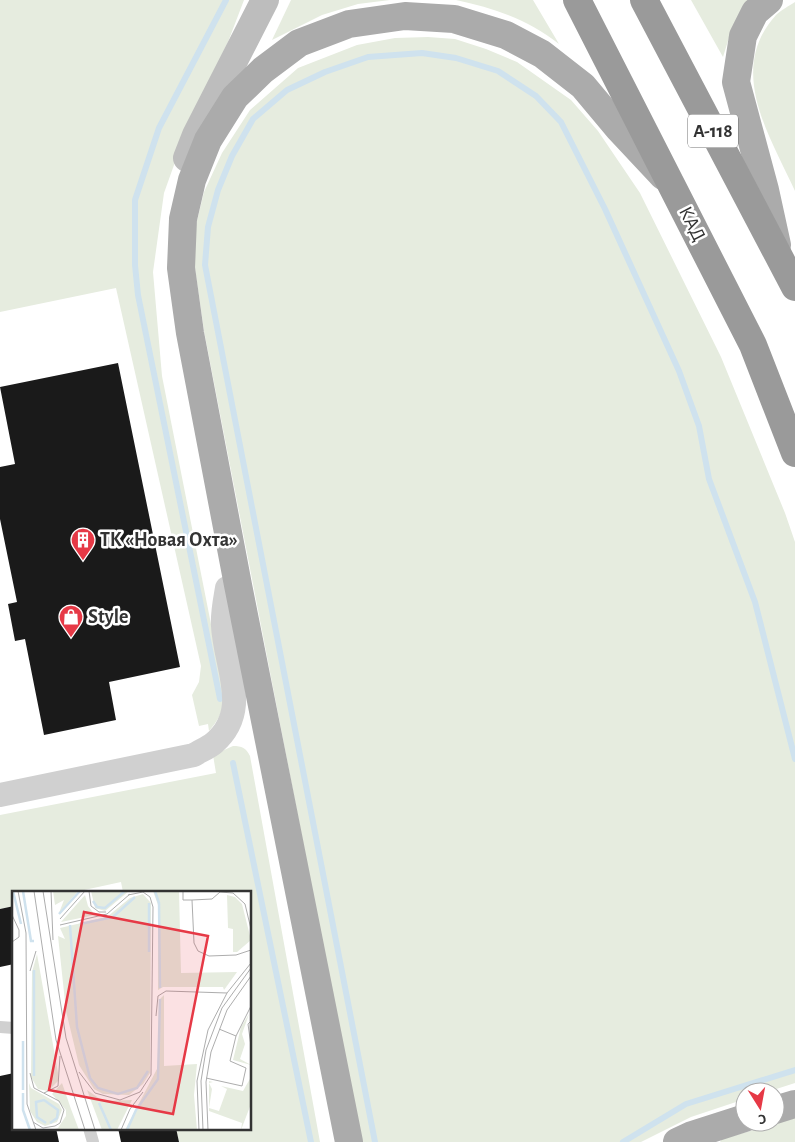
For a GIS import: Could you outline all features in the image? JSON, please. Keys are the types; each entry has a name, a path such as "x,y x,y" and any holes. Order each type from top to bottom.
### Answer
{"highway":[{"name":"КАД","path":"577,0 753,345 795,453"},
{"name":"А-118","path":"644,0 795,288"}],"main road":[{"path":"265,0 196,135 180,177 172,217 170,272 178,335 336,1142"},
{"path":"769,0 755,12 743,36 736,82 765,190 781,261"},
{"path":"348,1142 190,333 181,268 183,219 192,180 208,140 235,97 263,70 299,43 349,24 405,16 454,19 506,35 542,54 582,86 619,130 673,186"},
{"path":"677,1142 692,1135 735,1121"}],"street":[{"path":"0,795 194,755 214,743 228,726 233,712 235,695 222,626 227,588"}],"shaded area":[{"path":"0,0 244,0 228,42 189,123 164,193 153,272 162,376 224,690 221,712 209,731 208,724 199,726 192,695 199,682 201,666 116,288 0,312"},
{"path":"291,0 390,0 358,4 322,15 272,40"},
{"path":"456,0 533,0 559,44 536,28 510,16"},
{"path":"691,0 749,0 732,28 723,57"},
{"path":"795,2 795,191 765,126 757,103 753,80 754,58 761,36 776,15"},
{"path":"428,37 455,39 517,62 571,100 598,131 640,193 721,357 795,542 795,1083 785,1086 785,1082 735,1082 735,1102 691,1117 641,1142 361,1142 204,331 195,268 195,229 204,192 222,153 250,110 298,68 357,45 395,38"},
{"path":"233,746 239,746 247,751 250,756 320,1142 179,1142 176,1130 251,1130 251,891 123,891 121,882 80,891 12,891 12,906 0,909 0,815 216,773 213,755"},
{"path":"795,1118 795,1142 720,1142 722,1139 746,1132 785,1132 785,1121"}],"building":[{"name":"ТК «Новая Охта»","path":"118,363 180,667 109,682 116,720 44,735 25,639 15,641 8,604 17,602 0,519 0,467 15,464 0,387"},
{"path":"12,906 12,964 0,967 0,909"},
{"path":"12,1073 12,1130 56,1130 59,1142 0,1142 0,1076"},
{"path":"118,1130 176,1130 179,1142 121,1142"}],"waterway":[{"path":"220,699 138,295 135,265 135,200 159,128 226,0"},
{"path":"375,1142 205,265 208,227 218,190 232,156 253,119 287,90 325,72 368,57 422,53 456,58 498,71 536,96 561,122 605,209 679,371 699,426 709,479 755,602 795,759"},
{"path":"233,763 311,1142"},
{"path":"623,1142 686,1104 795,1070"}],"place":[{"name":"ТК «Новая Охта»","path":"83,561"},
{"name":"Style","path":"71,638"}]}
